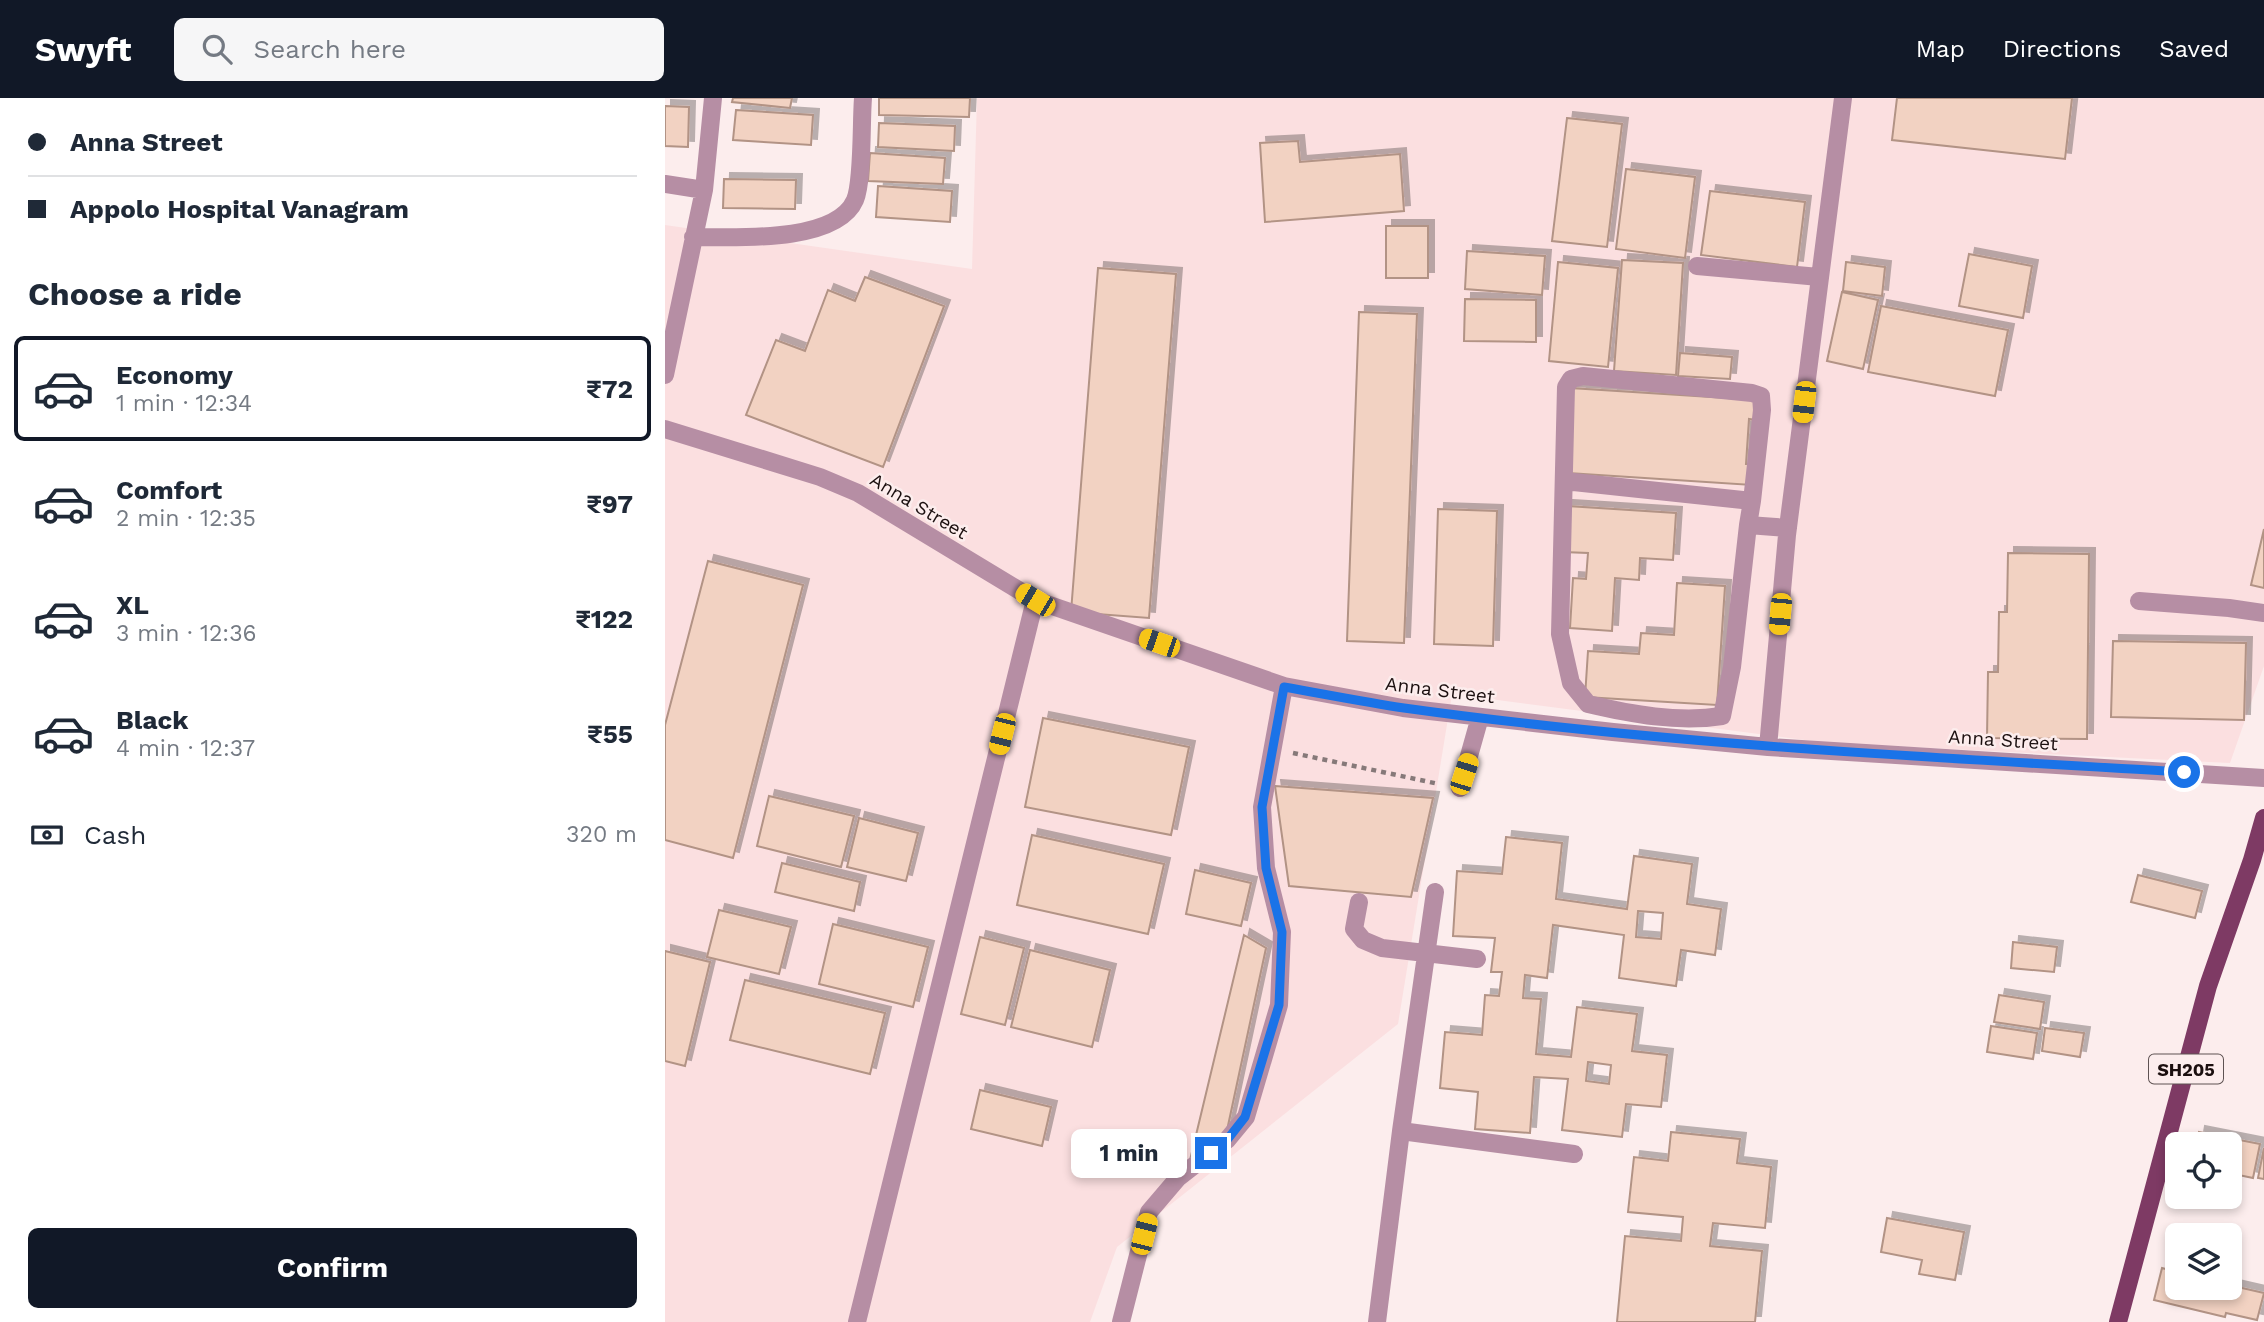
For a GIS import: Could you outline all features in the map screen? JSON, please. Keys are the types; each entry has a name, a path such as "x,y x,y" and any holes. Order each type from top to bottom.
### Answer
{"main road":[{"name":"SH205","path":"2117,1322 2208,986 2258,861 2264,818"}],"street":[{"path":"665,375 704,190 713,98"},
{"path":"693,237 793,234 815,230 838,219 855,200 859,176 863,98"},
{"path":"1768,747 1788,528 1843,98"},
{"path":"665,184 704,190"},
{"path":"1697,266 1819,277"},
{"path":"1583,376 1761,396 1762,410 1752,501 1732,667 1722,716 1702,719 1628,713 1588,704 1571,683 1560,634 1566,387 1571,379 1583,376"},
{"name":"Anna Street","path":"665,429 820,477 858,493 1035,600 1284,687 1403,708 1768,747 2264,778"},
{"path":"1564,481 1752,501"},
{"path":"1748,525 1788,528"},
{"path":"857,1322 1035,600"},
{"path":"2139,601 2264,613"},
{"path":"1121,1322 1149,1212 1178,1178 1227,1140 1245,1117 1279,1005 1282,932 1266,868 1262,807 1284,687"},
{"path":"1460,788 1480,717"},
{"path":"1377,1322 1435,892"},
{"path":"1359,902 1355,929 1363,940 1382,948 1477,959"},
{"path":"1401,1131 1574,1154"}],"path":[{"path":"1272,748 1460,788"}],"shaded area":[{"path":"977,98 2264,98 2264,666 2230,763 1828,743 1452,694 1398,1024 1117,1247 1090,1322 665,1322 665,225 972,269"}],"building":[{"path":"733,98 792,98 790,108 732,102"},
{"path":"879,98 970,98 969,117 879,115"},
{"path":"1897,98 2072,98 2065,159 1892,140"},
{"path":"665,106 689,107 688,147 665,146"},
{"path":"736,110 813,115 811,145 733,140"},
{"path":"1567,118 1622,124 1607,247 1552,241"},
{"path":"879,123 955,126 954,151 878,147"},
{"path":"1298,141 1300,162 1400,154 1404,211 1265,222 1260,143"},
{"path":"870,153 945,158 943,184 868,181"},
{"path":"1626,169 1695,177 1685,258 1616,249"},
{"path":"724,179 796,180 795,209 723,208"},
{"path":"878,186 952,191 950,222 876,217"},
{"path":"1710,191 1805,202 1797,267 1701,255"},
{"path":"1386,226 1428,226 1428,278 1386,278"},
{"path":"1467,251 1545,256 1542,295 1465,289"},
{"path":"1969,254 2032,266 2023,318 1959,306"},
{"path":"1622,260 1683,263 1676,375 1614,371"},
{"path":"1558,262 1618,268 1608,367 1549,361"},
{"path":"1846,262 1885,267 1882,296 1843,291"},
{"path":"1098,268 1176,274 1149,618 1071,612"},
{"path":"865,277 944,306 883,467 746,415 776,340 805,351 828,290 855,301"},
{"path":"1842,292 1878,300 1863,369 1827,361"},
{"path":"1465,299 1536,300 1536,342 1464,341"},
{"path":"1881,306 2008,330 1995,396 1868,372"},
{"path":"1359,312 1417,314 1404,643 1347,641"},
{"path":"1680,353 1732,357 1730,379 1678,376"},
{"path":"1570,388 1758,400 1756,420 1749,419 1746,464 1753,464 1752,485 1568,473"},
{"path":"1567,506 1676,513 1673,560 1640,558 1639,580 1615,578 1612,631 1570,628 1573,578 1586,579 1588,553 1563,552"},
{"path":"1438,509 1497,511 1493,646 1434,644"},
{"path":"2264,529 2264,588 2251,585"},
{"path":"2008,553 2089,554 2087,739 1987,738 1988,672 1998,672 1999,612 2007,612"},
{"path":"708,561 803,585 733,858 665,840 665,725"},
{"path":"1677,583 1725,586 1717,705 1585,697 1588,651 1639,654 1641,633 1674,635"},
{"path":"2113,641 2246,643 2244,720 2111,717"},
{"path":"1043,718 1189,747 1171,835 1025,807"},
{"path":"1275,786 1433,798 1411,897 1289,886"},
{"path":"769,796 854,816 841,867 757,846"},
{"path":"859,818 918,833 906,881 847,867"},
{"path":"1032,835 1164,864 1148,934 1017,905"},
{"path":"1506,837 1562,843 1556,899 1627,909 1634,856 1692,864 1687,904 1721,909 1715,955 1681,950 1676,986 1619,978 1624,935 1553,925 1547,978 1525,975 1523,998 1541,999 1536,1054 1571,1057 1577,1007 1637,1014 1632,1051 1667,1055 1661,1107 1626,1104 1622,1137 1562,1130 1568,1079 1534,1077 1530,1133 1475,1129 1478,1092 1440,1088 1445,1032 1482,1035 1485,995 1499,996 1502,972 1491,972 1495,938 1453,936 1457,871 1502,874","holes":["1638,911 1663,913 1661,939 1636,937","1588,1062 1611,1065 1609,1084 1586,1081"]},
{"path":"782,863 860,882 854,911 775,892"},
{"path":"1195,870 1251,883 1241,926 1186,914"},
{"path":"2138,875 2202,891 2195,918 2131,902"},
{"path":"719,910 791,927 779,974 707,957"},
{"path":"833,924 928,947 913,1007 819,984"},
{"path":"1244,935 1266,948 1226,1135 1191,1156"},
{"path":"980,937 1024,948 1005,1025 961,1014"},
{"path":"2013,942 2057,947 2054,972 2011,968"},
{"path":"1030,950 1110,970 1092,1047 1011,1027"},
{"path":"665,951 710,962 685,1066 665,1061"},
{"path":"745,980 885,1013 870,1074 730,1040"},
{"path":"1999,995 2044,1002 2040,1029 1994,1022"},
{"path":"1991,1026 2037,1033 2033,1059 1987,1052"},
{"path":"2045,1028 2084,1033 2080,1057 2042,1051"},
{"path":"980,1090 1051,1107 1042,1146 971,1129"},
{"path":"1671,1132 1740,1139 1737,1163 1771,1167 1765,1228 1713,1223 1710,1246 1762,1251 1755,1322 1617,1322 1625,1236 1681,1241 1683,1217 1628,1212 1634,1157 1668,1161"},
{"path":"2242,1140 2260,1144 2253,1178 2242,1176"},
{"path":"2264,1148 2264,1179 2258,1178"},
{"path":"1887,1218 1964,1232 1955,1280 1919,1274 1922,1260 1881,1252"},
{"path":"2162,1268 2165,1269 2165,1300 2242,1300 2242,1288 2264,1293 2257,1320 2226,1313 2225,1317 2154,1300"}],"route":[{"path":"1211,1153 1227,1140 1245,1117 1279,1005 1282,932 1266,868 1262,807 1284,687 1403,708 1768,747 2184,772"}]}
